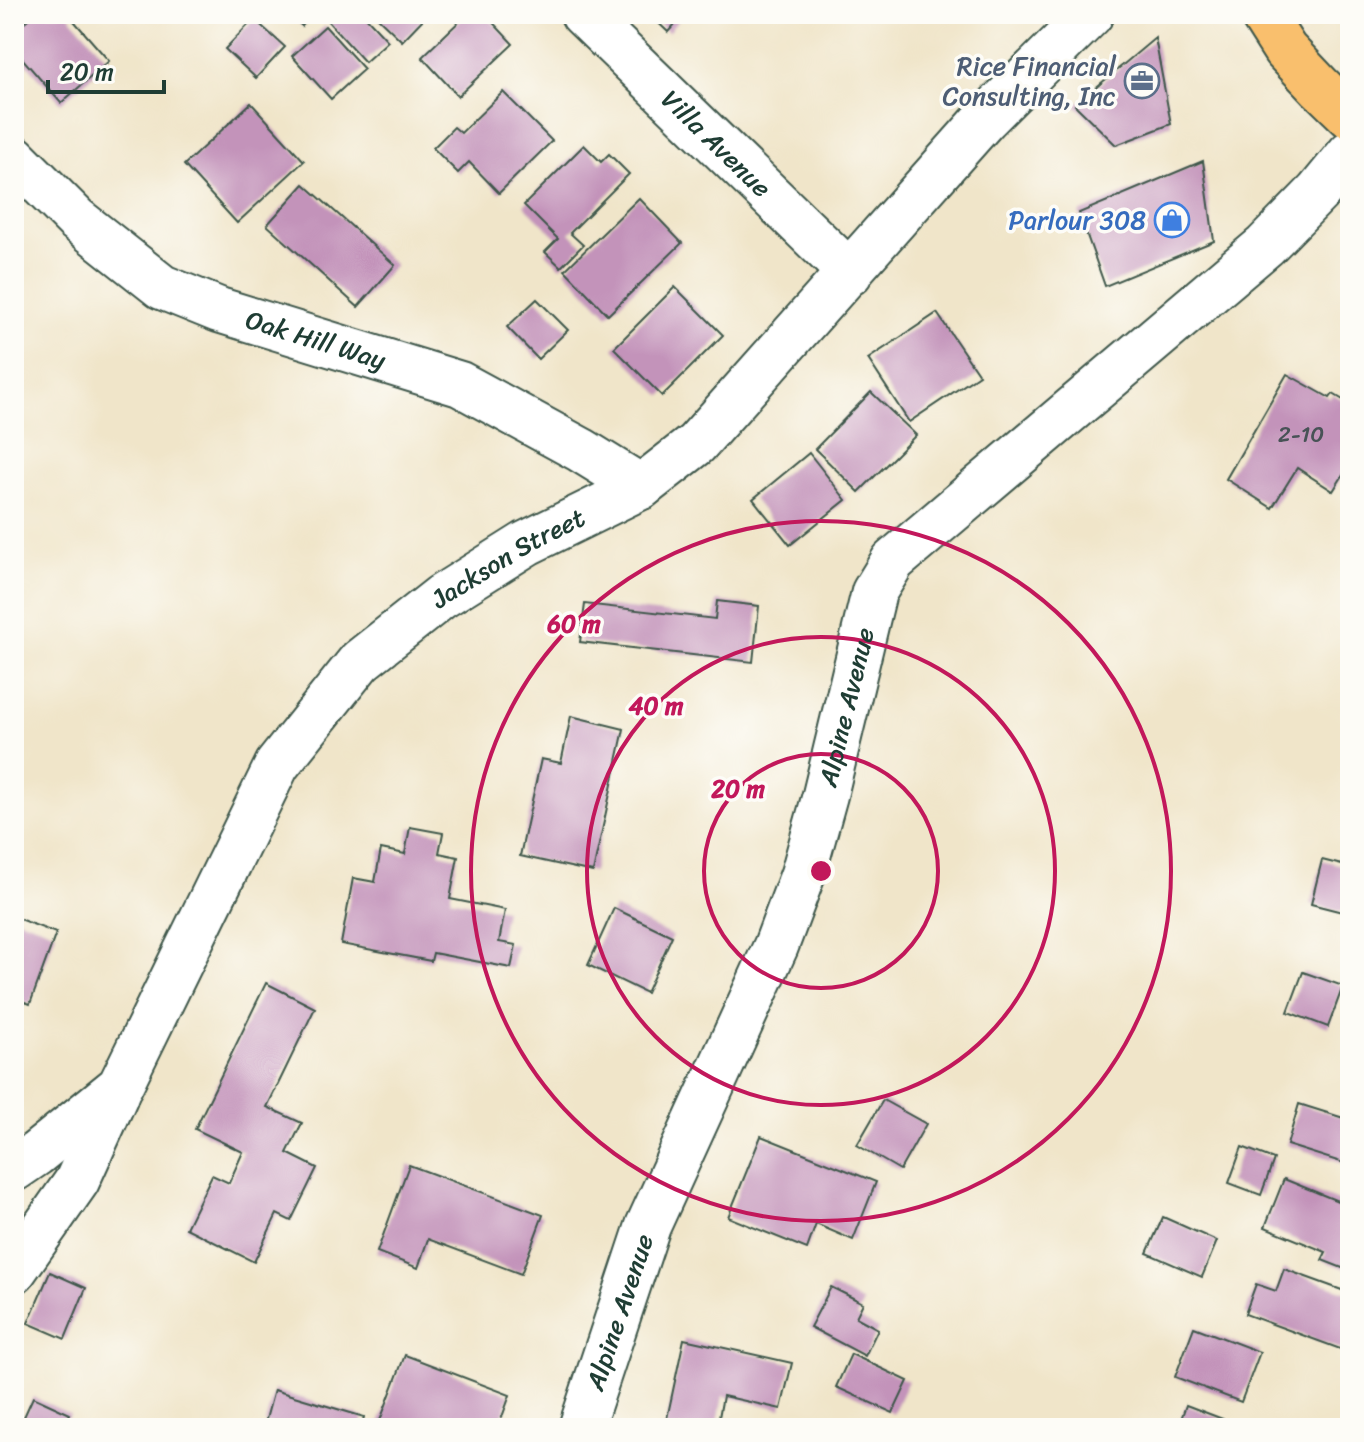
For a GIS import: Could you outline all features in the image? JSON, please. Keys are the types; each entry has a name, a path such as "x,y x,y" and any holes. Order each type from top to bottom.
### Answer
{"main road":[{"path":"1262,14 1285,50 1350,116"}],"street":[{"name":"Villa Avenue","path":"583,14 850,273"},
{"name":"Jackson Street","path":"14,1169 120,1086 277,765 360,661 441,597 527,543 641,487 696,444 985,119 1091,14"},
{"name":"Alpine Avenue","path":"581,1428 648,1226 776,946 803,874 874,592 893,561 1265,246 1340,168 1350,153"},
{"name":"Oak Hill Way","path":"14,157 76,219 162,287 219,310 460,384 581,450 641,487"},
{"path":"14,1271 77,1181 120,1086"}],"building":[{"path":"34,14 68,14 109,61 61,103 14,49 14,31"},
{"path":"289,14 313,14 302,26"},
{"path":"330,14 363,14 388,41 365,62 325,18"},
{"path":"374,14 428,14 402,41"},
{"path":"467,14 485,14 513,44 458,96 422,57"},
{"path":"649,14 684,14 668,32"},
{"path":"254,19 285,47 256,78 225,49"},
{"path":"325,26 364,69 331,99 292,56"},
{"path":"1155,38 1171,124 1116,145 1075,105"},
{"path":"503,92 552,141 499,193 469,162 458,173 433,148 454,127 461,133"},
{"path":"251,103 304,161 237,223 184,165"},
{"path":"584,145 601,162 609,154 629,174 570,233 583,245 561,267 545,252 558,239 524,205"},
{"path":"1203,161 1214,241 1105,286 1079,213"},
{"path":"304,184 395,265 358,307 267,225"},
{"path":"639,198 682,243 608,315 565,270"},
{"path":"675,287 723,335 662,396 614,348"},
{"path":"537,299 568,330 538,359 507,327"},
{"path":"937,313 979,375 909,422 868,359"},
{"path":"1287,374 1330,398 1333,394 1350,404 1350,464 1333,491 1297,468 1272,508 1226,479"},
{"path":"871,392 916,435 859,492 815,449"},
{"path":"809,453 846,500 790,545 753,499"},
{"path":"717,601 759,606 753,662 580,642 585,604 715,619"},
{"path":"571,716 624,729 593,872 520,856 541,759 561,763"},
{"path":"410,827 443,833 439,853 458,857 450,899 505,910 499,942 516,945 511,968 433,953 431,961 341,944 353,878 375,882 381,849 405,854"},
{"path":"1322,860 1350,867 1350,914 1311,904"},
{"path":"614,908 672,936 646,993 588,965"},
{"path":"14,917 56,933 30,1004 14,998"},
{"path":"1303,972 1343,986 1328,1027 1288,1012"},
{"path":"266,983 315,1008 267,1107 302,1123 287,1153 317,1168 291,1221 277,1214 254,1262 186,1228 212,1175 229,1183 243,1152 195,1129"},
{"path":"883,1100 926,1124 900,1170 857,1145"},
{"path":"1299,1104 1350,1120 1350,1165 1287,1145"},
{"path":"761,1136 876,1182 853,1240 816,1224 807,1249 728,1217"},
{"path":"1242,1147 1274,1159 1261,1195 1229,1183"},
{"path":"409,1165 543,1215 521,1274 428,1239 418,1268 377,1252"},
{"path":"1284,1179 1350,1206 1350,1271 1322,1260 1326,1252 1265,1227"},
{"path":"1163,1217 1217,1241 1202,1277 1147,1253"},
{"path":"1284,1269 1350,1293 1350,1331 1343,1350 1245,1314 1256,1284 1276,1291"},
{"path":"50,1272 86,1288 65,1339 28,1323"},
{"path":"831,1287 863,1303 856,1317 878,1329 865,1356 810,1327"},
{"path":"1194,1327 1260,1352 1241,1402 1175,1377"},
{"path":"684,1339 792,1363 781,1409 723,1396 717,1428 665,1428"},
{"path":"851,1354 908,1381 893,1413 836,1387"},
{"path":"405,1355 510,1395 498,1428 378,1426"},
{"path":"274,1390 364,1417 361,1428 284,1428 265,1423"},
{"path":"33,1397 70,1414 64,1428 19,1428"},
{"path":"1186,1405 1246,1428 1178,1428"}],"place":[{"name":"Rice Financial Consulting, Inc","path":"1142,81"},
{"name":"Parlour 308","path":"1172,220"}]}
